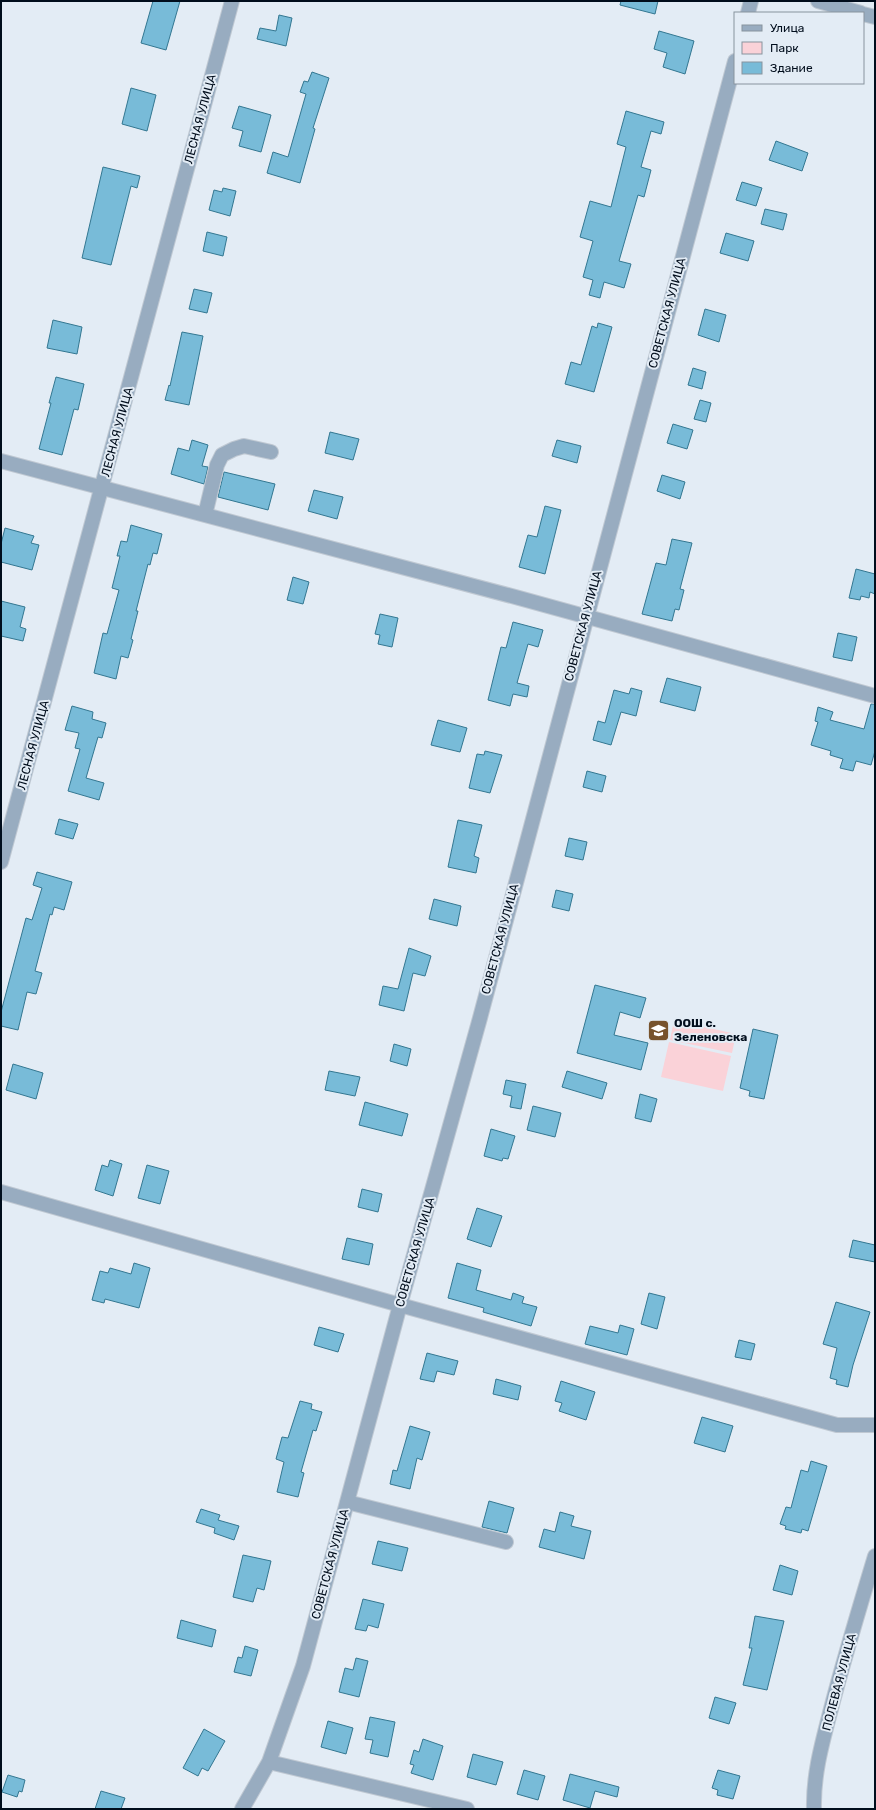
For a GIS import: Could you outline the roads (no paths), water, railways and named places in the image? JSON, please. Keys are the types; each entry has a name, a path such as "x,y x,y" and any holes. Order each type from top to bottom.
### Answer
{"street":[{"name":"ЛЕСНАЯ УЛИЦА","path":"1,862 232,1"},
{"path":"748,12 751,1"},
{"path":"818,1 858,12"},
{"path":"864,14 875,17"},
{"name":"СОВЕТСКАЯ УЛИЦА","path":"242,1809 269,1762 303,1666 400,1304 480,1018 734,65"},
{"path":"205,515 217,465 222,455 244,446 271,452"},
{"path":"1,461 586,616 875,696"},
{"path":"1,1192 837,1425 875,1425"},
{"path":"347,1502 506,1542"},
{"name":"ПОЛЕВАЯ УЛИЦА","path":"814,1809 813,1787 818,1759 845,1656 875,1556"},
{"path":"269,1762 466,1809"}],"place":[{"name":"ООШ с. Зеленовска","path":"658,1030"}]}
